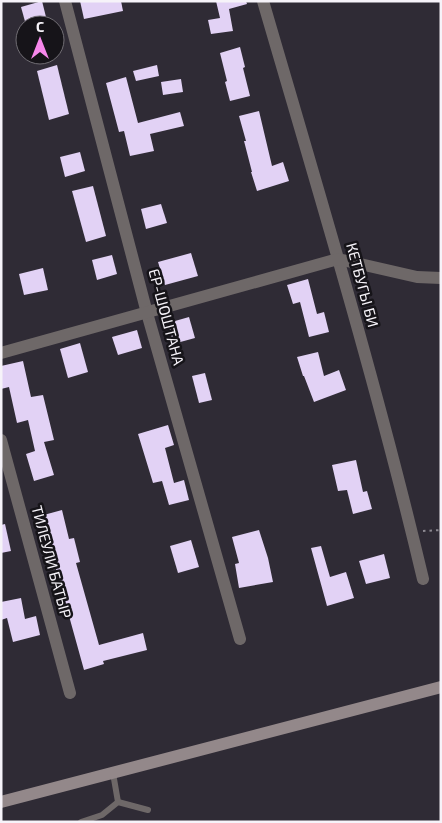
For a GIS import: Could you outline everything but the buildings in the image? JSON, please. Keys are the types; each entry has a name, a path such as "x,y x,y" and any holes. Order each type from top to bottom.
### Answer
{"main road":[{"path":"1,802 441,687"}],"street":[{"name":"ЕР-ШОШТАНА","path":"65,1 147,313 240,639"},
{"name":"КЕТБУГЫ БИ","path":"263,1 338,260 423,579"},
{"path":"1,353 338,260 417,277 441,278"},
{"name":"ТИЛЕУЛИ БАТЫР","path":"1,440 70,693"}],"lane":[{"path":"113,773 118,802"},
{"path":"118,802 148,810"},
{"path":"81,822 102,815 118,802"}],"path":[{"path":"411,531 441,530"}]}
